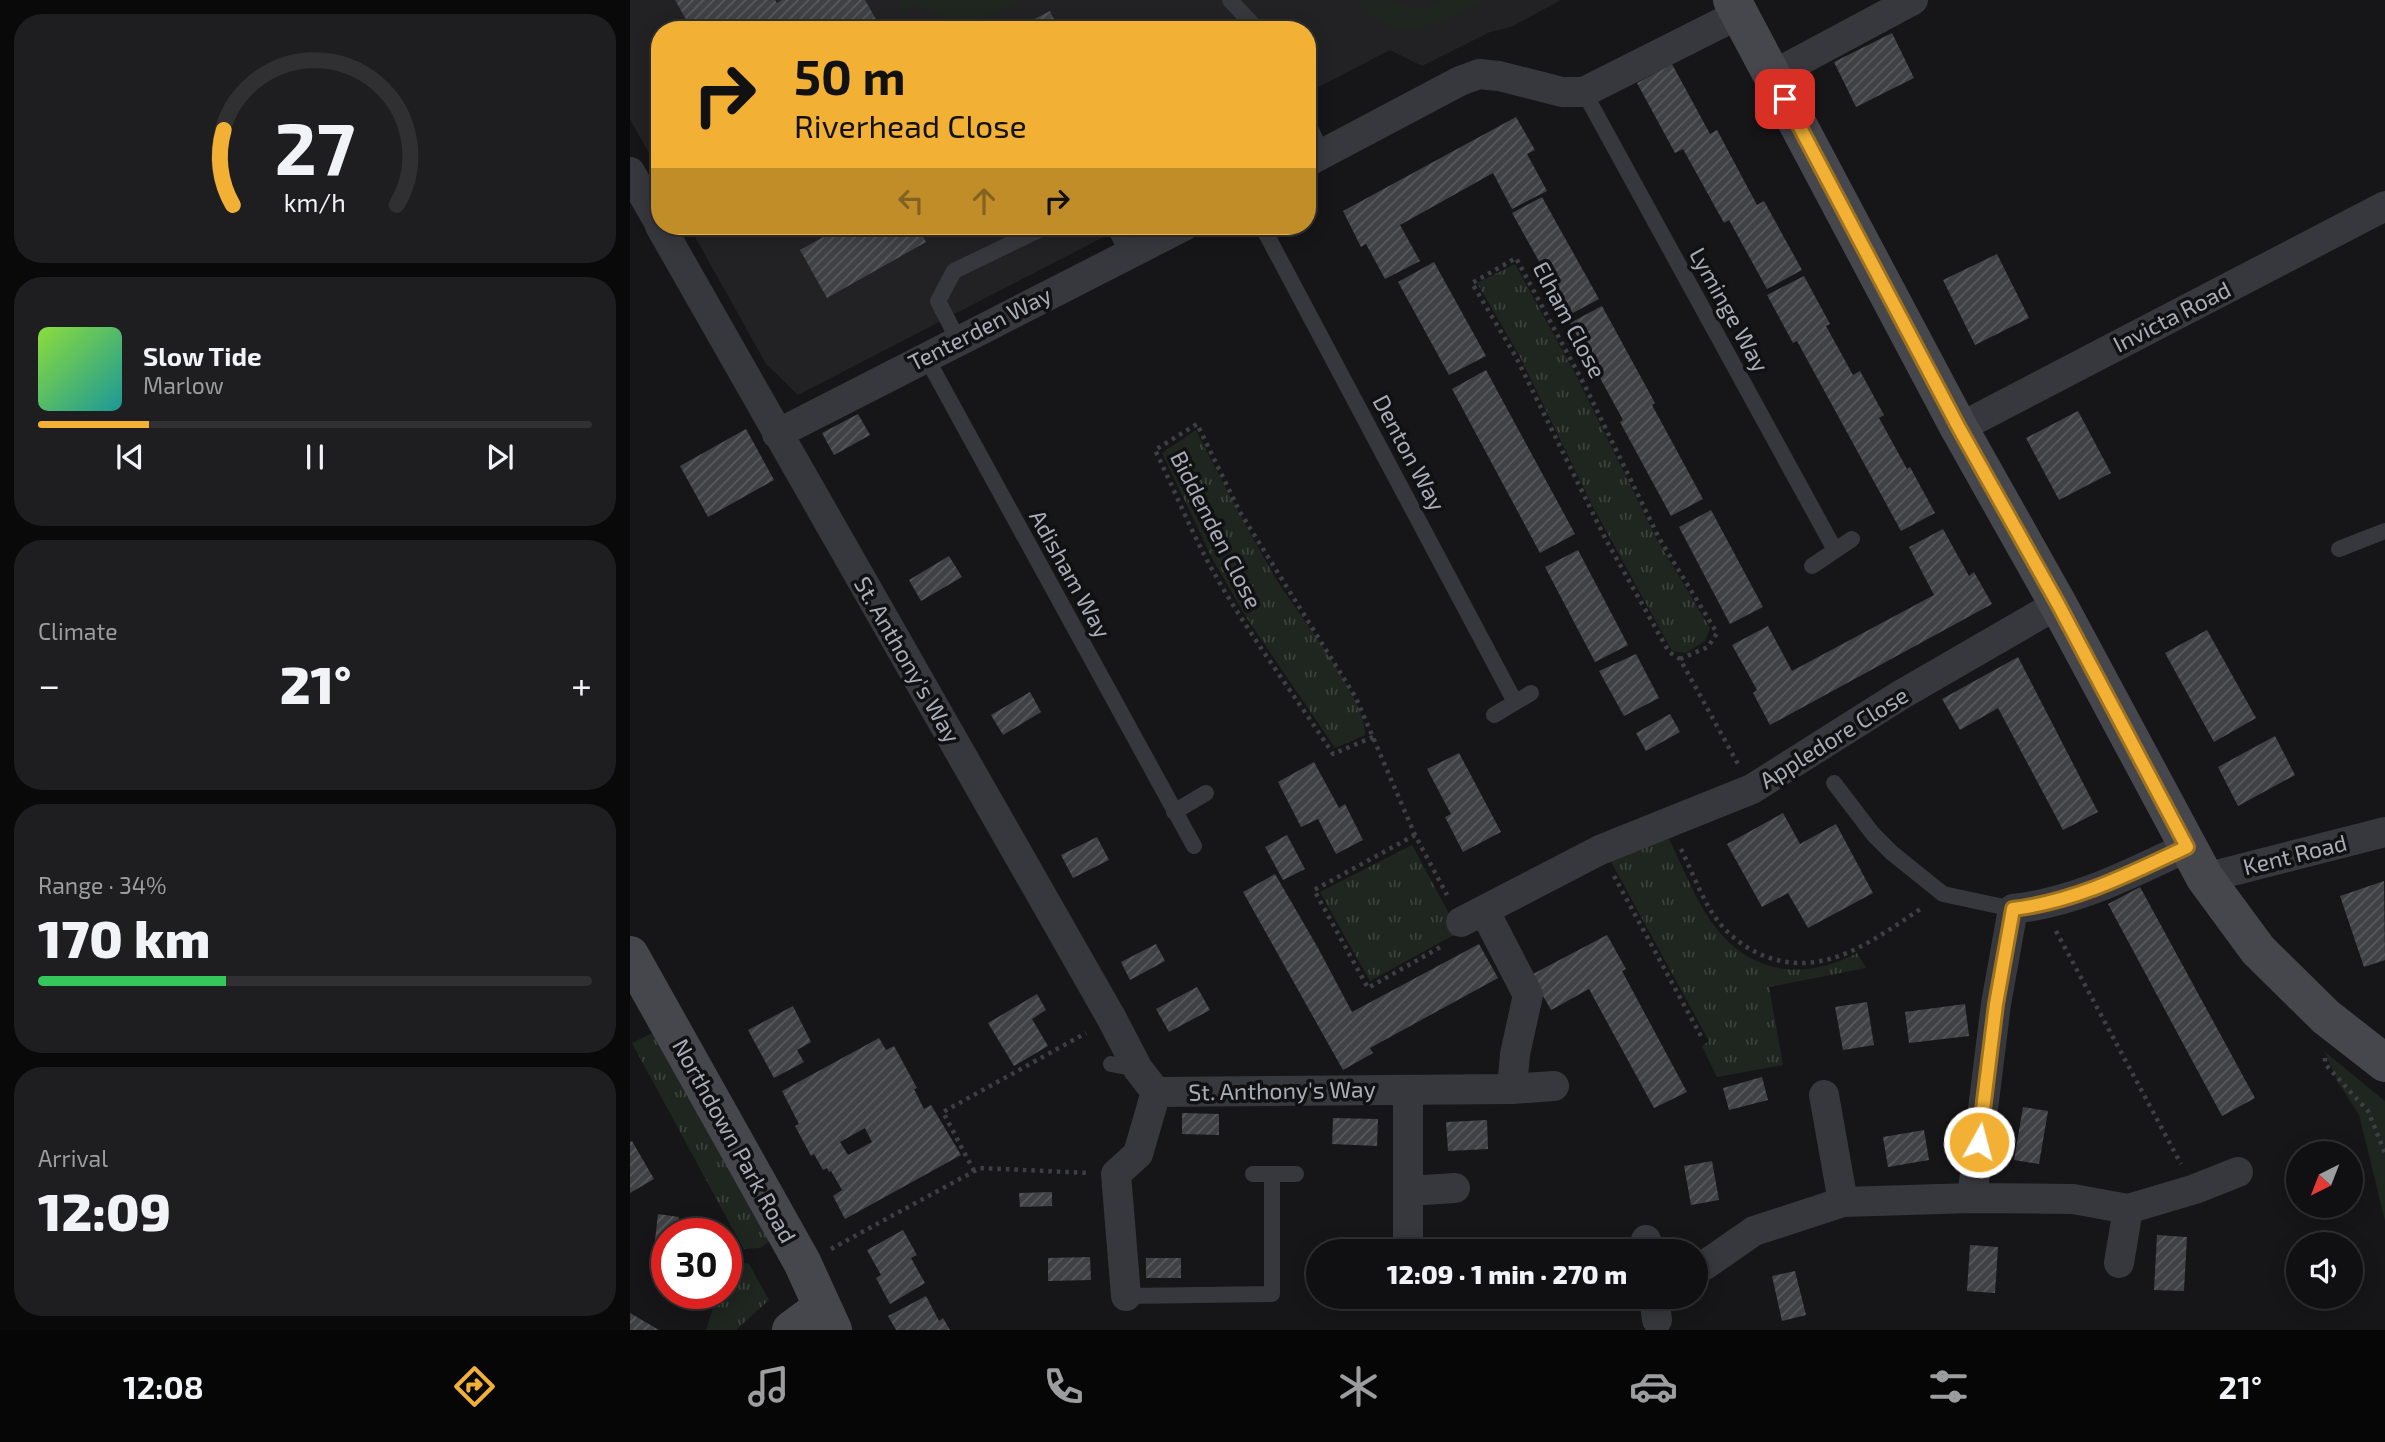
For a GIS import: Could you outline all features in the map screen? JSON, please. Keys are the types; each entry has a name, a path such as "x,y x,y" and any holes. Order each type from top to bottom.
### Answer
{"main road":[{"path":"1735,7 1959,428 2058,604 2196,862 2258,950 2326,1017 2385,1063"},
{"name":"Northdown Park Road","path":"630,955 802,1262 827,1319"},
{"path":"791,1330 827,1319"}],"street":[{"path":"1773,75 1913,0"},
{"path":"1316,157 1460,81 1479,74 1499,76 1562,92 1584,92 1609,81 1735,7"},
{"name":"St. Anthony's Way","path":"630,172 651,209"},
{"name":"Invicta Road","path":"1959,428 2385,206"},
{"name":"St. Anthony's Way","path":"666,235 1112,1019 1125,1067 1156,1092 1554,1086"},
{"name":"Tenterden Way","path":"777,434 1166,235"},
{"name":"Appledore Close","path":"1471,922 1600,850 1752,789 1899,696 2058,604"},
{"name":"Kent Road","path":"2027,908 2196,862 2385,832"},
{"path":"1972,1198 1996,1004 2027,908"},
{"path":"1471,922 1528,995 1512,1088"},
{"name":"St. Anthony's Way","path":"1408,1090 1408,1236"},
{"name":"St. Anthony's Way","path":"1116,1174 1138,1154 1156,1092"},
{"path":"1824,1095 1843,1202"},
{"path":"1708,1263 1754,1231 1843,1202 1972,1198 2073,1199 2128,1209 2238,1172"},
{"path":"1116,1174 1126,1296"},
{"path":"1408,1191 1455,1188"},
{"path":"2119,1263 2128,1209"}],"lane":[{"path":"1230,0 1250,21"},
{"name":"Lyminge Way","path":"1584,92 1835,550"},
{"path":"958,341 938,301 954,271 1028,235"},
{"path":"1118,235 1128,254"},
{"name":"Denton Way","path":"1267,235 1515,702"},
{"name":"Adisham Way","path":"926,357 1194,846"},
{"path":"2339,549 2385,531"},
{"path":"1812,566 1852,539"},
{"path":"1494,715 1531,693"},
{"path":"1834,783 1873,834 1943,894 2027,908"},
{"path":"1174,812 1206,793"},
{"path":"1253,1174 1296,1174"},
{"path":"1126,1296 1272,1294 1272,1174"}],"path":[{"name":"Elham Close","path":"1680,659 1708,647 1717,632 1659,538 1585,386 1516,258 1472,283 1516,357 1624,572 1669,652 1680,659 1752,789"},
{"name":"Biddenden Close","path":"1197,424 1240,512 1332,656 1356,698 1373,737 1333,754 1295,695 1256,642 1217,578 1155,450 1197,424"},
{"path":"1373,737 1415,835 1471,922 1368,988 1314,890 1415,835"},
{"path":"1669,822 1718,922 1745,946 1778,960 1797,964 1838,958 1890,931 1943,894"},
{"path":"1600,850 1702,1038"},
{"path":"2027,908 2194,1189"},
{"path":"2326,1017 2325,1065 2368,1111 2385,1153"},
{"path":"974,1171 943,1112 1112,1019"},
{"path":"802,1262 831,1250 980,1168 1116,1174"}],"shaded area":[{"path":"630,0 1561,0 1511,27 1490,32 1422,66 1390,50 1316,88 1316,21 651,21 651,157 630,119"},
{"path":"694,235 1108,235 798,395 766,364"}],"green space":[{"path":"897,0 1023,0 984,17 957,18 916,6 904,12"},
{"path":"1357,0 1386,0 1412,8 1424,8 1444,0 1486,0 1436,24 1403,28 1387,25 1372,16"},
{"path":"1515,264 1577,377 1656,538 1710,628 1705,641 1686,653 1672,651 1592,505 1519,355 1477,283"},
{"path":"1196,430 1275,577 1329,656 1355,700 1363,720 1365,735 1335,748 1248,620 1213,560 1162,453"},
{"path":"1667,835 1691,887 1713,924 1751,959 1786,969 1804,969 1822,967 1857,953 1866,968 1769,987 1783,1065 1717,1077 1702,1046 1709,1041 1609,858"},
{"path":"1412,845 1459,932 1370,981 1320,892"},
{"path":"660,1029 771,1240 760,1248 744,1249 742,1218 727,1218 632,1043"},
{"path":"2324,1051 2385,1101 2385,1221 2359,1115 2338,1082"},
{"path":"742,1262 749,1264 769,1300 736,1330 706,1330 713,1309 742,1309"}],"building":[{"path":"675,0 775,0 777,3 782,0 865,0 877,21 687,21"},
{"path":"1050,11 1055,21 1031,21"},
{"path":"1892,33 1914,78 1856,107 1834,62"},
{"path":"1672,64 1710,134 1717,130 1757,205 1764,201 1802,270 1767,289 1729,220 1724,223 1683,149 1675,153 1637,83"},
{"path":"1516,117 1535,150 1527,154 1547,191 1512,209 1493,173 1400,225 1420,261 1385,279 1366,244 1361,247 1343,211"},
{"path":"1542,197 1599,299 1569,315 1512,213"},
{"path":"827,235 922,235 926,242 827,298 800,250"},
{"path":"1997,254 2029,318 1975,345 1943,280"},
{"path":"1434,262 1486,356 1449,375 1398,282"},
{"path":"1804,276 1830,324 1826,326 1853,375 1860,371 1884,415 1879,418 1935,513 1901,531 1797,341 1793,343 1767,295"},
{"path":"1602,306 1703,499 1671,516 1570,323"},
{"path":"1486,370 1575,534 1540,553 1452,389"},
{"path":"2078,411 2111,473 2059,500 2026,438"},
{"path":"858,414 870,435 834,455 822,433"},
{"path":"746,429 774,480 708,517 680,466"},
{"path":"1711,510 1763,607 1730,624 1679,527"},
{"path":"1943,529 1969,576 1974,572 1992,604 1770,725 1753,693 1757,690 1732,645 1768,626 1792,671 1934,595 1909,547"},
{"path":"1578,550 1628,645 1595,662 1545,567"},
{"path":"949,556 962,577 921,601 909,580"},
{"path":"2207,630 2256,718 2214,742 2165,653"},
{"path":"1636,654 1659,698 1624,716 1599,671"},
{"path":"2018,657 2098,812 2063,830 1998,708 1960,730 1942,699"},
{"path":"1030,692 1041,712 1003,735 991,715"},
{"path":"1670,714 1680,732 1646,751 1636,733"},
{"path":"2275,736 2295,775 2238,806 2218,767"},
{"path":"1459,753 1501,832 1463,852 1445,817 1451,814 1427,769"},
{"path":"1314,762 1339,808 1345,804 1363,840 1336,854 1318,819 1301,827 1278,782"},
{"path":"1783,813 1800,844 1836,824 1873,893 1808,928 1788,893 1762,907 1727,844"},
{"path":"1287,835 1305,869 1283,880 1265,847"},
{"path":"1097,837 1109,860 1073,878 1061,855"},
{"path":"1275,874 1352,1012 1479,944 1498,978 1370,1048 1373,1053 1343,1070 1243,892"},
{"path":"2384,881 2385,960 2364,967 2340,896"},
{"path":"2140,887 2255,1098 2222,1116 2108,904"},
{"path":"1607,935 1626,969 1622,971 1687,1092 1654,1108 1589,989 1551,1010 1531,975"},
{"path":"1156,944 1165,961 1130,980 1121,962"},
{"path":"1197,987 1210,1010 1169,1032 1156,1009"},
{"path":"1037,994 1046,1010 1032,1019 1048,1046 1014,1066 988,1023"},
{"path":"1867,1002 1874,1045 1843,1050 1835,1007"},
{"path":"1965,1004 1969,1036 1909,1043 1905,1012"},
{"path":"793,1006 811,1042 797,1050 804,1062 774,1078 748,1030"},
{"path":"879,1038 886,1050 894,1046 917,1088 914,1089 924,1109 931,1105 961,1155 845,1219 833,1196 842,1190 831,1171 827,1168 823,1170 814,1154 811,1156 795,1126 799,1124 782,1091","holes":["865,1128 872,1142 848,1155 840,1142"]},
{"path":"1762,1077 1768,1100 1729,1110 1723,1088"},
{"path":"2023,1107 2048,1111 2039,1164 2014,1160"},
{"path":"1182,1113 1219,1114 1219,1135 1182,1134"},
{"path":"1333,1118 1378,1119 1377,1146 1332,1144"},
{"path":"1487,1120 1488,1149 1448,1151 1446,1122"},
{"path":"1924,1130 1929,1160 1888,1167 1883,1137"},
{"path":"632,1141 654,1179 630,1193 630,1142"},
{"path":"1712,1161 1719,1200 1691,1205 1684,1166"},
{"path":"1052,1192 1052,1206 1020,1207 1019,1193"},
{"path":"658,1214 679,1217 679,1218 658,1218"},
{"path":"903,1230 917,1255 911,1258 925,1283 890,1304 876,1278 881,1275 867,1250"},
{"path":"2157,1235 2187,1237 2184,1291 2154,1290"},
{"path":"1970,1245 1998,1247 1995,1293 1967,1291"},
{"path":"1090,1257 1091,1280 1048,1281 1048,1258"},
{"path":"1146,1258 1181,1258 1181,1278 1146,1278"},
{"path":"1795,1271 1806,1315 1782,1321 1772,1276"},
{"path":"926,1296 939,1321 943,1318 950,1330 896,1330 888,1316"},
{"path":"630,1313 659,1330 630,1330"}],"route":[{"path":"1785,99 1959,428 2058,604 2187,847 2094,890 2042,906 2013,909 1996,1004 1979,1142"}]}
